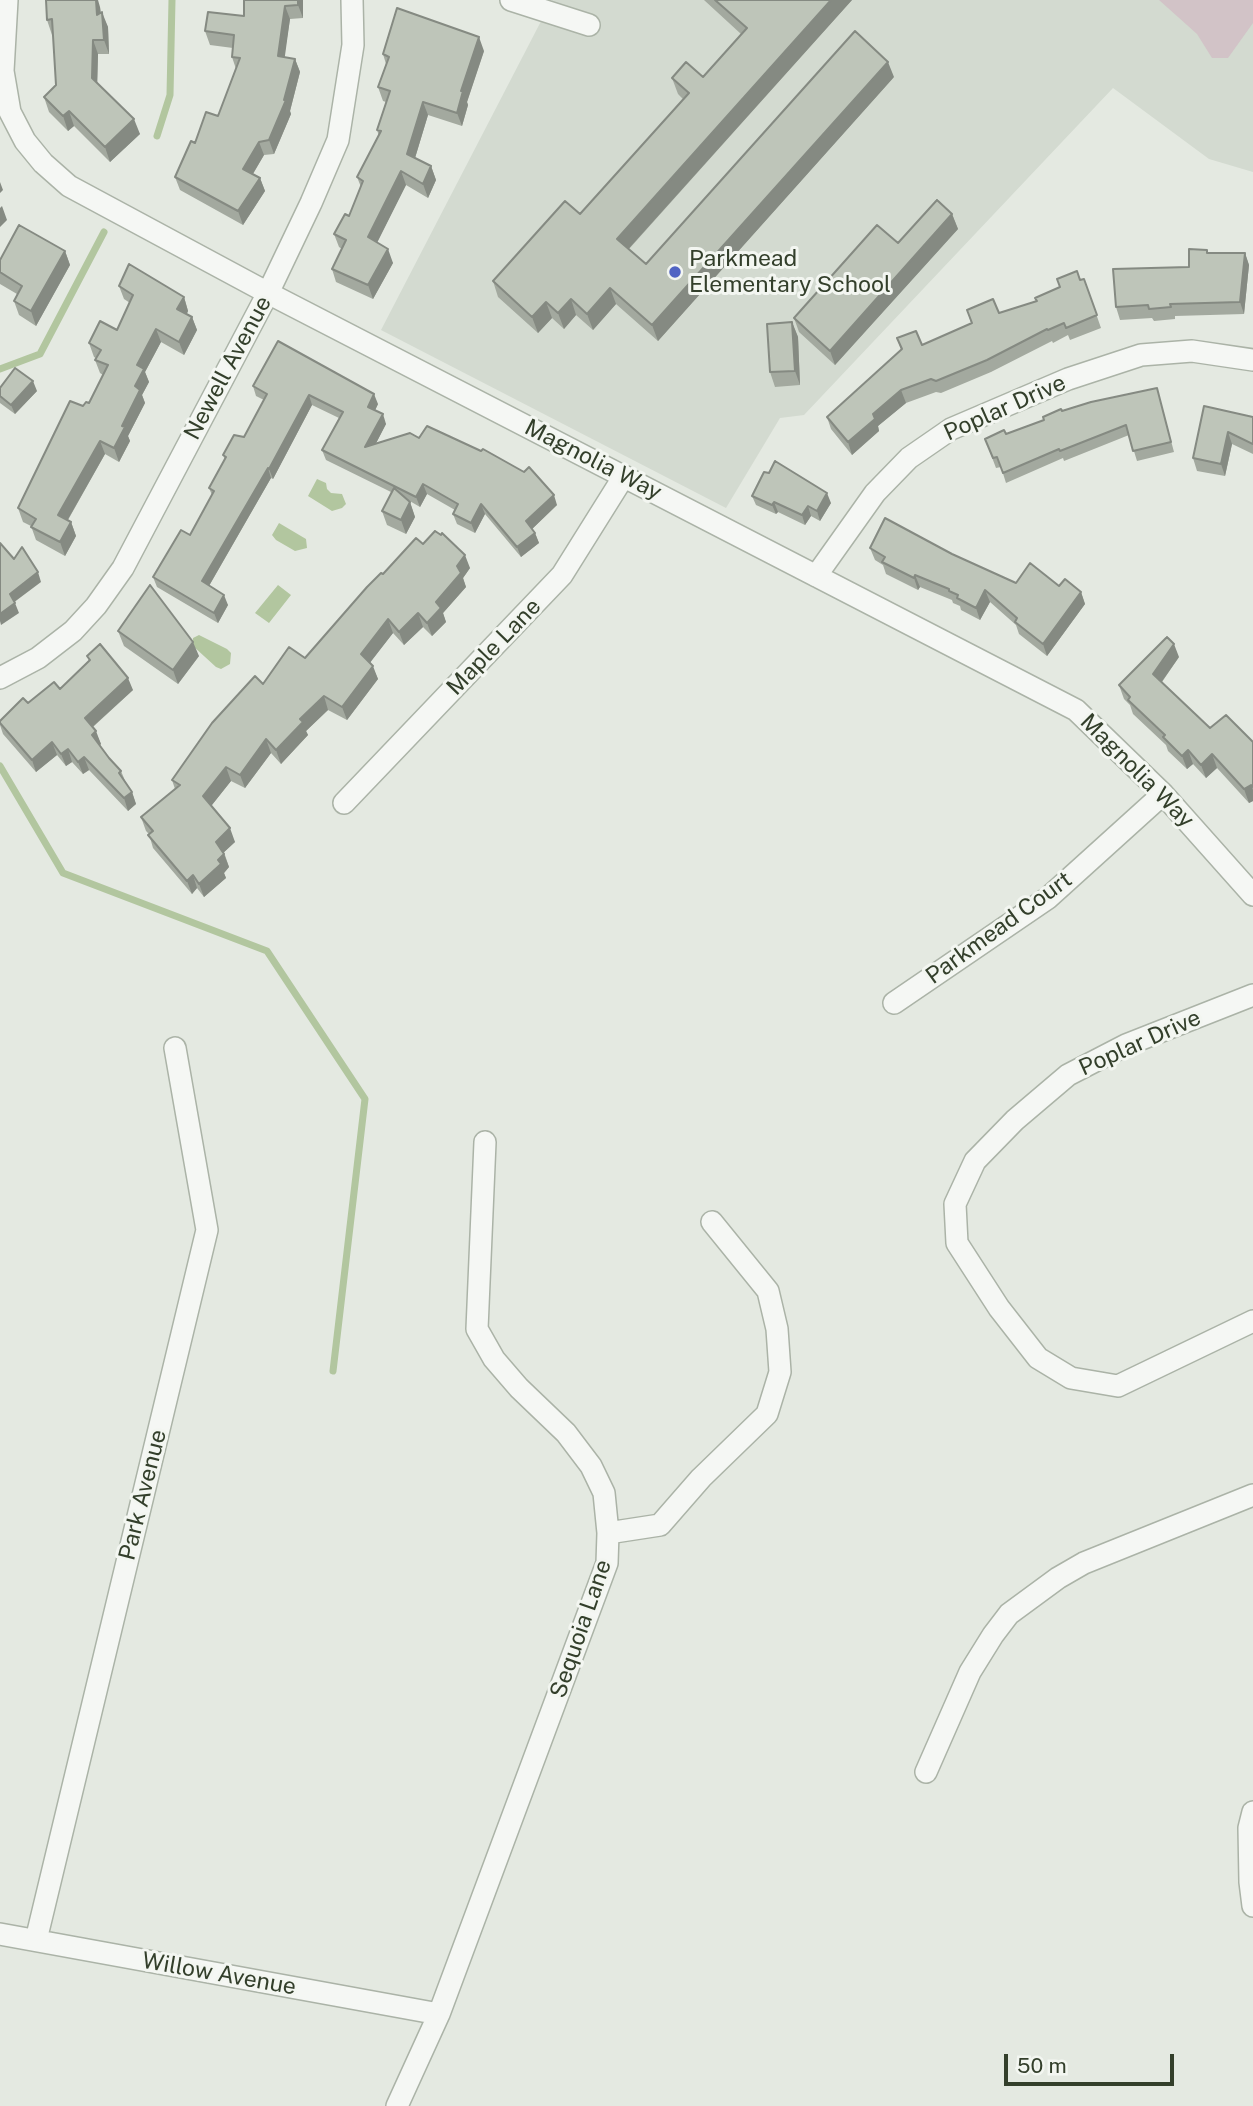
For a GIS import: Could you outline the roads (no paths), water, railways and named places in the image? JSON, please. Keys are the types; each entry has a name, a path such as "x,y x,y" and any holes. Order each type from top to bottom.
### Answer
{"street":[{"name":"Magnolia Way","path":"7,0 3,71 10,111 25,141 43,163 69,186 268,293 1076,710 1163,794 1253,895"},
{"name":"Newell Avenue","path":"0,678 38,658 73,632 96,606 123,568 268,293 338,140 353,45 352,0"},
{"path":"511,0 589,25"},
{"name":"Poplar Drive","path":"816,576 874,494 909,458 951,429 1068,379 1141,355 1192,351 1253,360"},
{"name":"Maple Lane","path":"344,803 562,575 624,476"},
{"name":"Parkmead Court","path":"894,1003 1048,898 1163,794"},
{"name":"Poplar Drive","path":"1253,995 1126,1045 1068,1075 1015,1120 975,1161 955,1204 957,1242 999,1308 1038,1358 1071,1378 1118,1386 1253,1321"},
{"name":"Park Avenue","path":"36,1940 207,1230 175,1048"},
{"name":"Sequoia Lane","path":"397,2106 439,2014 607,1563 608,1533 604,1493 592,1466 566,1433 519,1388 494,1359 477,1329 485,1142"},
{"path":"608,1533 660,1525 701,1478 768,1414 780,1372 777,1329 768,1291 712,1222"},
{"path":"926,1772 970,1672 993,1634 1025,1600 1084,1563 1253,1495"},
{"path":"1253,1812 1249,1828 1253,1906"},
{"name":"Willow Avenue","path":"0,1934 439,2014"}],"waterway":[{"path":"157,136 170,95 172,0"},
{"path":"0,369 40,354 104,232"},
{"path":"0,766 63,873 267,951 365,1099 333,1371"}],"place":[{"name":"Parkmead Elementary School","path":"675,272"}]}
